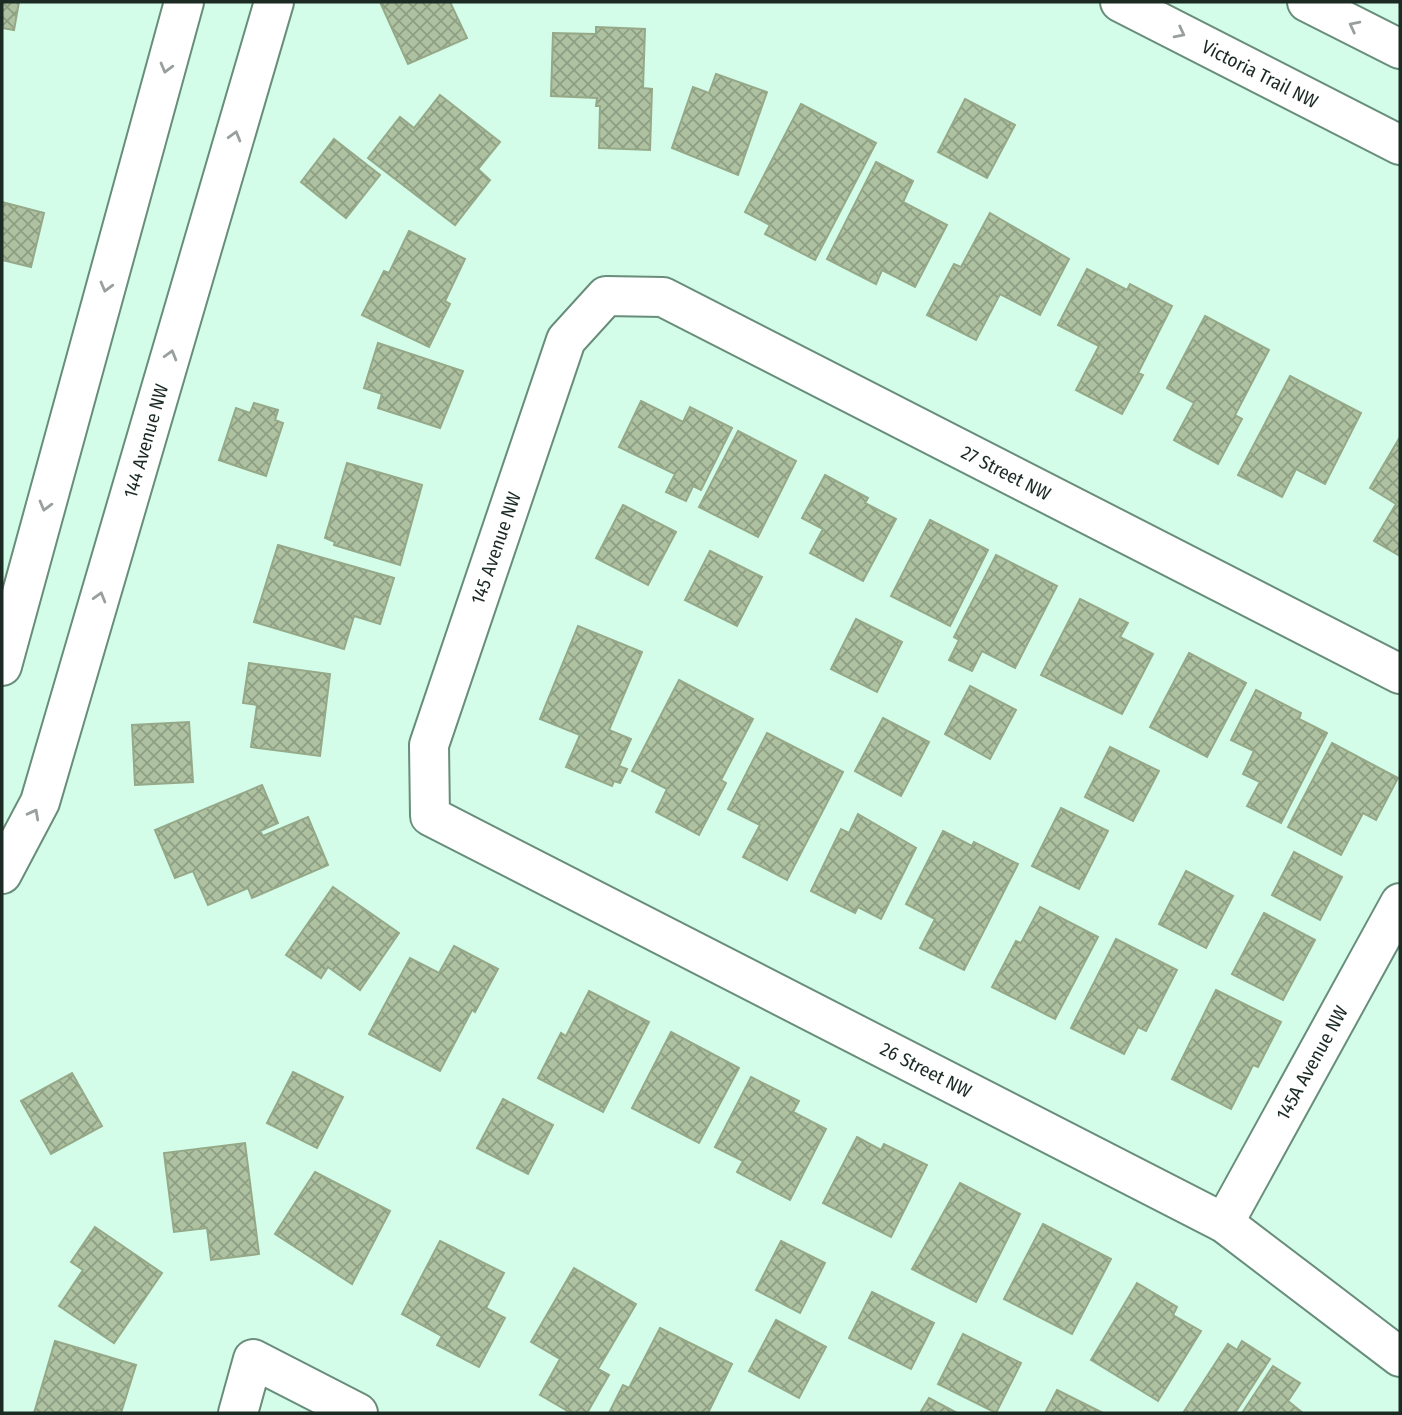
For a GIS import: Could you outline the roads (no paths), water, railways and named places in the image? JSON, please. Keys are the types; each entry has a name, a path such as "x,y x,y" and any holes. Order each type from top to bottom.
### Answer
{"street":[{"path":"2,666 184,2"},
{"name":"144 Avenue NW","path":"2,874 40,802 274,2"},
{"name":"Victoria Trail NW","path":"1120,2 1400,145"},
{"path":"1307,2 1400,49"},
{"name":"27 Street NW","path":"606,296 663,297 1400,674"},
{"name":"145 Avenue NW","path":"430,816 429,745 433,732 566,340 606,296"},
{"name":"26 Street NW","path":"430,816 1224,1223 1400,1357"},
{"name":"145A Avenue NW","path":"1224,1223 1400,903"},
{"path":"238,1413 253,1359 358,1413"}]}
